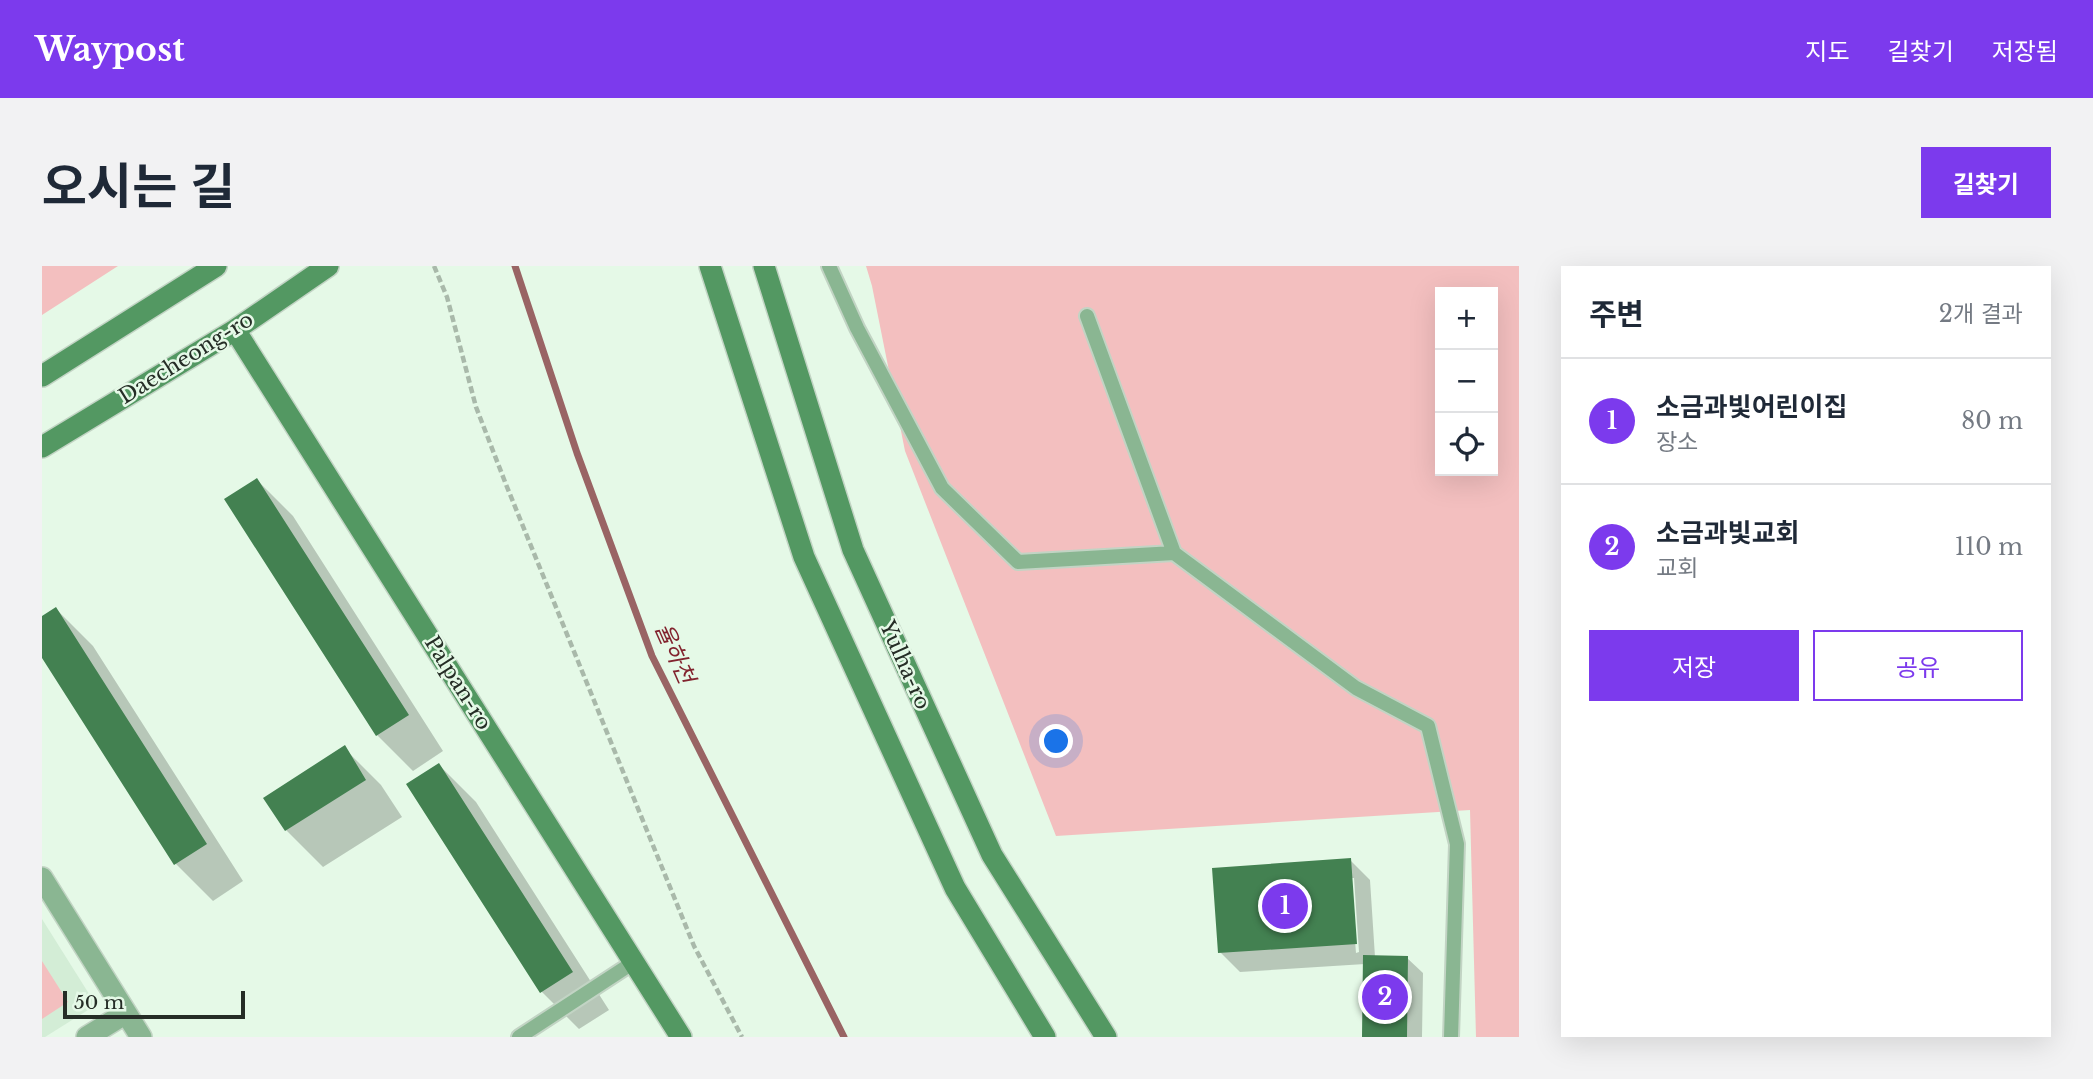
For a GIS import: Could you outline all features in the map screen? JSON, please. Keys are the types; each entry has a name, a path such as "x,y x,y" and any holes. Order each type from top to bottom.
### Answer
{"main road":[{"path":"42,376 216,266"},
{"name":"Daecheong-ro","path":"42,447 234,330 328,266"},
{"path":"710,266 804,557 955,888 1045,1037"},
{"name":"Yulha-ro","path":"764,266 853,551 992,855 1106,1037"},
{"name":"Palpan-ro","path":"234,330 681,1037"}],"street":[{"path":"42,878 141,1037"},
{"path":"87,1037 126,1013"}],"lane":[{"path":"830,266 857,328 942,488 1018,562 1174,553"},
{"path":"1087,316 1174,553 1356,688 1428,726 1457,844 1451,1037"},
{"path":"519,1037 634,962"}],"path":[{"path":"434,266 447,296 476,407 507,487 694,946 742,1037"}],"shaded area":[{"path":"42,266 118,266 42,315"},
{"path":"866,266 1519,266 1519,1037 1476,1037 1470,810 1056,836 905,451"},
{"path":"42,919 96,1005 45,1037 42,1037"},
{"path":"42,961 68,1002 42,1019"}],"building":[{"path":"257,478 409,715 376,736 224,499"},
{"path":"56,607 207,844 174,865 42,658 42,616"},
{"path":"345,745 366,780 285,831 263,798"},
{"path":"439,763 573,972 540,993 406,784"},
{"path":"1351,858 1357,944 1218,953 1212,868"},
{"path":"1363,955 1408,956 1407,1037 1362,1037"}],"waterway":[{"name":"율하천","path":"515,266 577,453 652,656 844,1037"}],"place":[{"name":"소금과빛어린이집","path":"1285,906"},
{"name":"소금과빛교회","path":"1385,997"}]}
